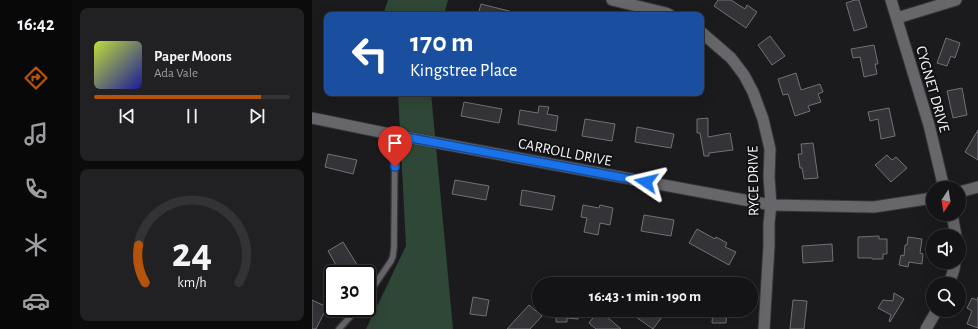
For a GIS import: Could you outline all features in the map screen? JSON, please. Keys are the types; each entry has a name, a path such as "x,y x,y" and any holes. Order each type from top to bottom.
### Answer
{"street":[{"path":"612,0 662,12"},
{"name":"CYGNET DRIVE","path":"891,0 929,125 942,181"},
{"path":"897,18 956,0"},
{"name":"RYCE DRIVE","path":"704,35 731,58 744,74 753,92 763,119 770,148 769,177 771,205 764,329"},
{"name":"CARROLL DRIVE","path":"312,118 395,135 771,205 874,207 926,199"},
{"path":"966,191 978,188"},
{"path":"926,329 933,317"}],"lane":[{"path":"376,284 388,267 393,256 395,135"},
{"path":"339,329 350,317"}],"green space":[{"path":"388,0 448,0 445,12 384,12"},
{"path":"398,96 431,96 453,329 366,329 372,317 376,317 376,308 406,246"}],"building":[{"path":"718,0 731,0 745,9 747,5 757,12 746,28 714,6"},
{"path":"859,0 867,27 854,31 846,3"},
{"path":"481,4 513,12 479,12"},
{"path":"770,36 785,56 772,65 758,45"},
{"path":"946,38 960,43 955,58 951,56 947,66 937,63"},
{"path":"874,45 878,64 875,64 877,74 864,77 860,57 853,58 851,49"},
{"path":"796,73 801,90 820,84 823,92 818,94 821,102 808,106 810,111 795,116 788,94 783,95 778,79"},
{"path":"962,88 967,115 953,118 947,91"},
{"path":"464,102 502,109 499,123 461,116"},
{"path":"539,106 549,107 547,114 558,116 556,131 518,124 520,110 538,113"},
{"path":"889,108 895,136 881,139 878,119 870,121 868,112"},
{"path":"708,118 708,137 730,133 733,150 709,153 709,156 704,156 700,133 697,133 697,119"},
{"path":"585,119 615,124 612,141 582,136"},
{"path":"637,127 674,134 671,148 635,142"},
{"path":"978,130 978,160 965,152"},
{"path":"813,143 818,178 804,179 802,168 800,168 798,154 802,154 801,144"},
{"path":"328,154 357,160 353,174 325,167"},
{"path":"887,155 892,160 896,157 907,168 891,182 875,165"},
{"path":"455,180 489,186 486,200 452,194"},
{"path":"522,190 555,196 552,210 520,205"},
{"path":"583,205 599,208 600,205 613,208 610,225 600,223 598,235 584,232 587,218 581,217"},
{"path":"644,215 674,220 671,236 641,231"},
{"path":"697,229 715,239 716,237 727,243 725,247 736,252 729,265 689,243"},
{"path":"879,236 879,239 887,239 887,254 883,254 883,259 858,258 858,237"},
{"path":"908,237 922,239 920,253 923,254 922,264 909,262 908,267 899,265 901,255 904,256 905,245 907,245"},
{"path":"343,242 357,265 336,265 328,251"},
{"path":"832,244 833,261 803,263 802,246"},
{"path":"894,293 904,299 890,322 891,315 878,308 883,300 893,301"},
{"path":"473,297 489,300 486,316 470,314"},
{"path":"978,297 978,328 967,324 972,311 967,308 972,298 977,300"},
{"path":"312,300 324,306 324,313 316,329 312,329"},
{"path":"793,300 807,301 804,329 790,329"},
{"path":"529,305 532,308 532,317 541,317 530,329 507,329"},
{"path":"556,317 578,317 578,319 567,318 567,322 556,322"},
{"path":"594,317 607,317 621,329 596,329 589,323"},
{"path":"636,317 662,317 653,329"},
{"path":"712,317 726,317 726,323 712,323"}],"route":[{"path":"395,167 395,135 646,182"}]}
